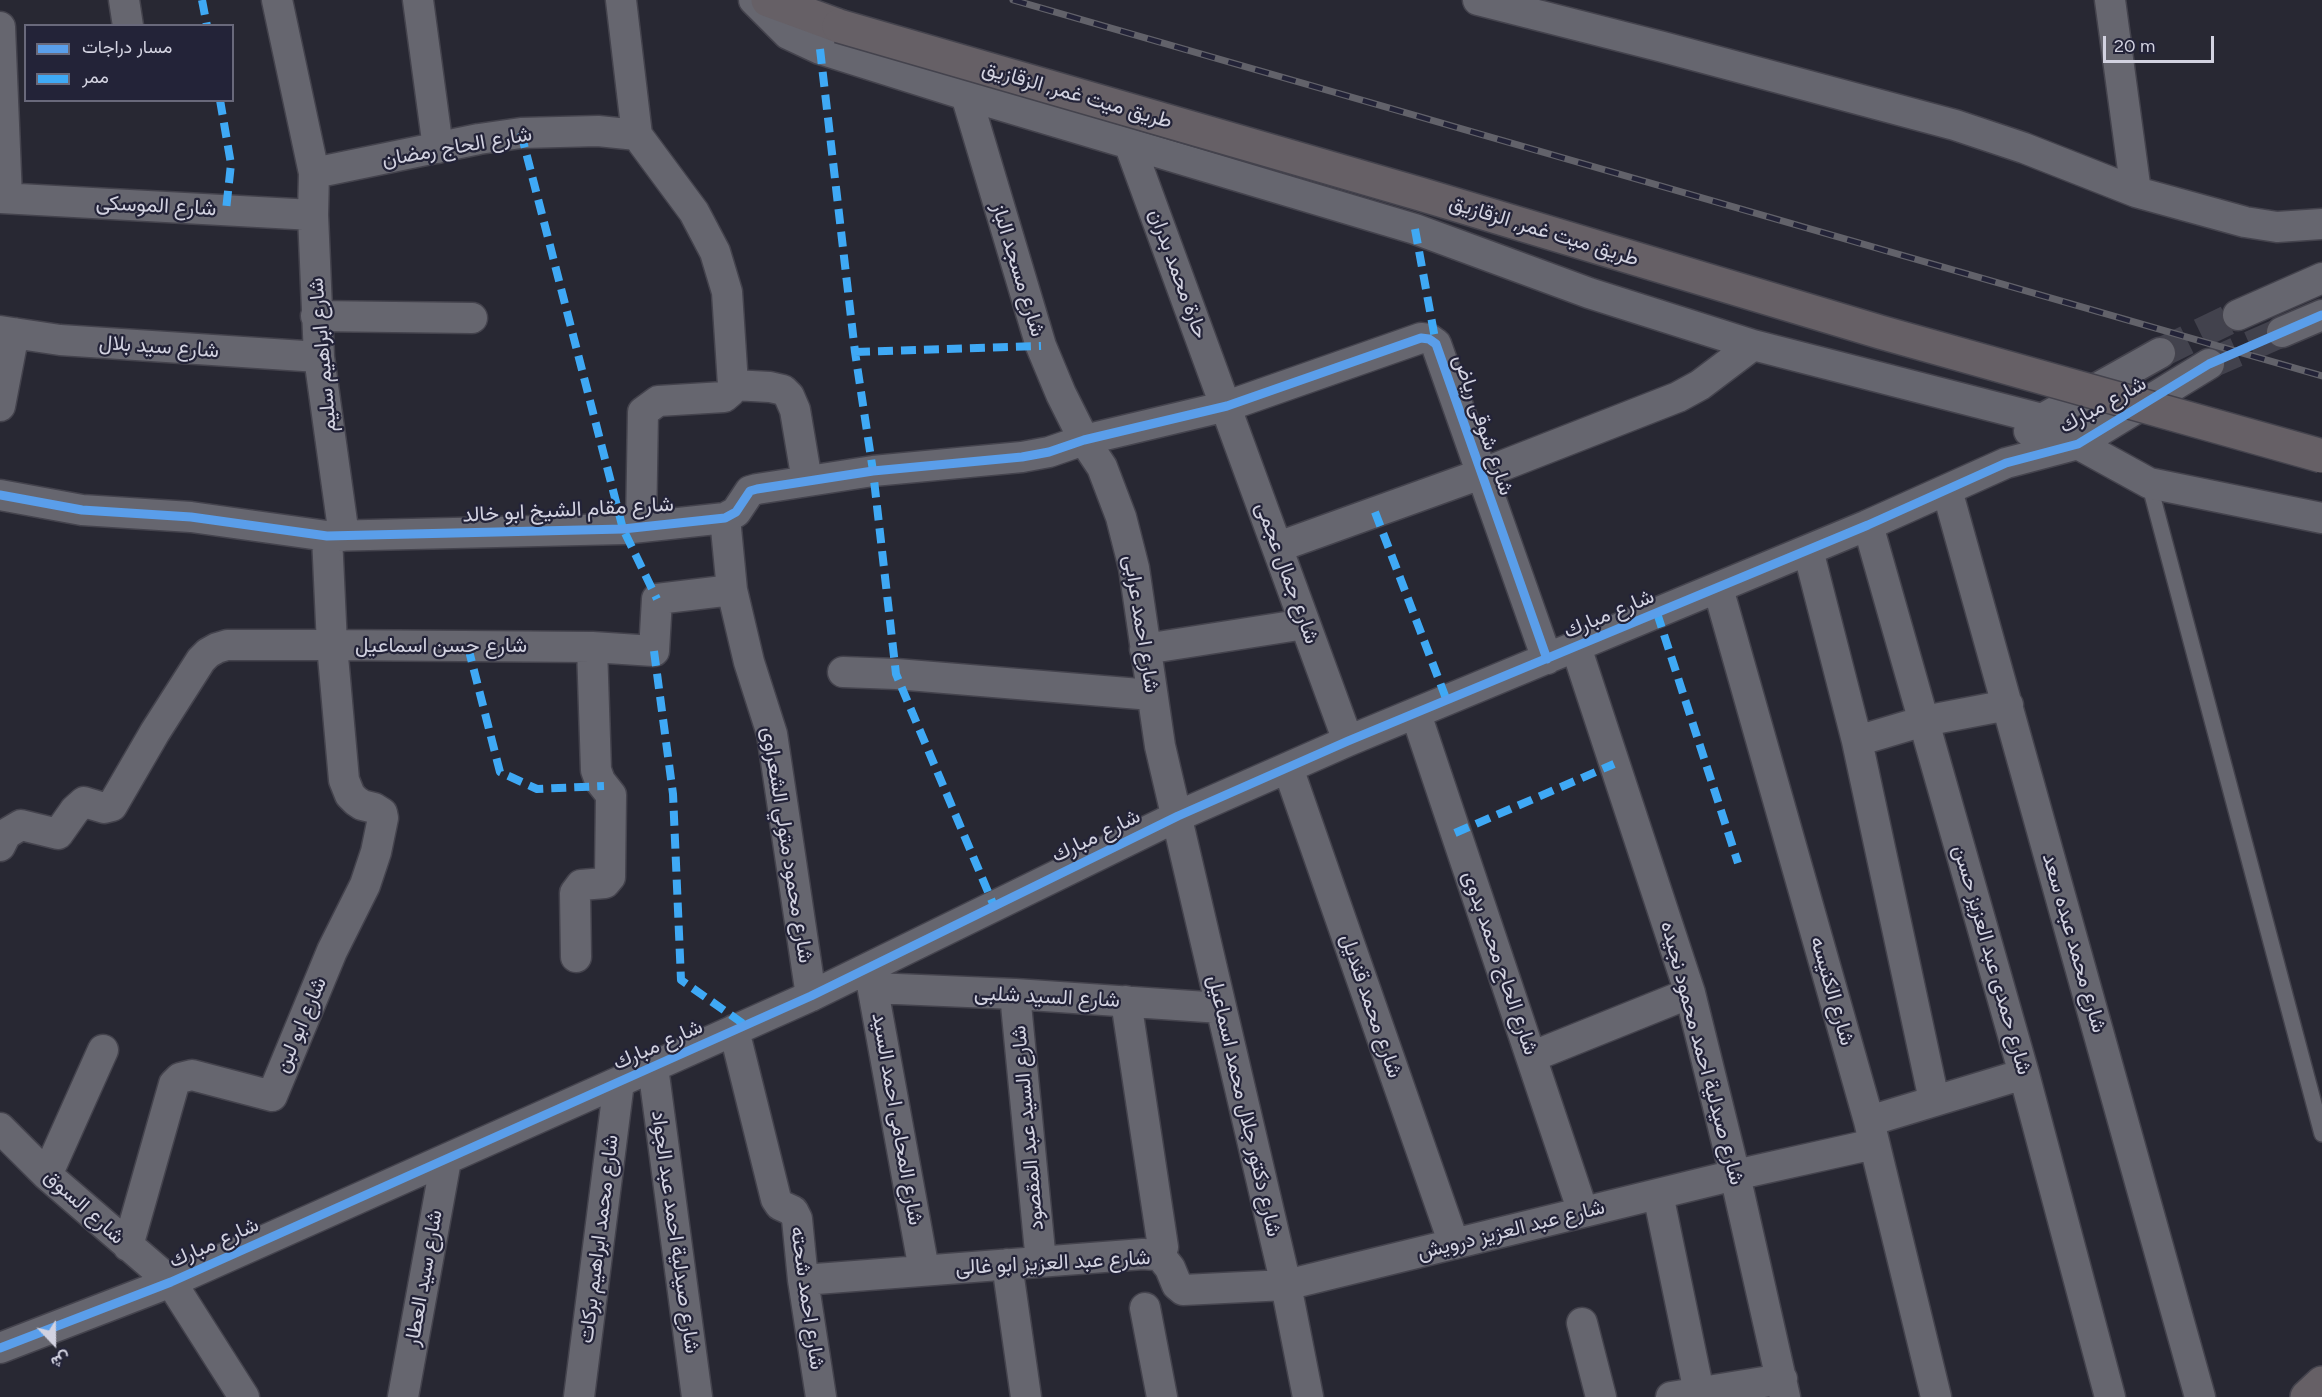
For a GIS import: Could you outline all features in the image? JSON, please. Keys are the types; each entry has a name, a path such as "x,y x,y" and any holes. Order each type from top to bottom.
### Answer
{"highway":[{"name":"طريق ميت غمر, الزقازيق","path":"768,0 839,26 1420,194 1880,332 2322,456"},
{"path":"2307,1397 2322,1383"}],"street":[{"path":"123,0 128,24"},
{"name":"شارع ابراهيم سليم","path":"276,0 314,173 316,316 336,536 332,645"},
{"path":"418,0 438,148"},
{"path":"621,0 637,135 694,212 715,252 727,292 733,385 731,392 724,398 658,401 643,412 641,527"},
{"path":"754,0 788,34 820,50 1415,229 1588,293 1753,345 2042,419 2078,444 2149,483 2322,518"},
{"path":"1478,0 1663,46 1955,124 2046,156 2136,192 2245,222 2277,226 2322,224"},
{"path":"2110,0 2136,192"},
{"path":"4,198 7,46"},
{"name":"شارع مسجد الباز","path":"966,95 1041,346 1084,440"},
{"name":"شارع الحاج رمضان","path":"314,173 479,139 521,133 598,131 637,135"},
{"name":"حارة محمد بدران","path":"1129,143 1227,406"},
{"name":"شارع الموسكى","path":"4,198 313,215"},
{"path":"2238,315 2322,278"},
{"path":"2282,332 2322,315"},
{"path":"316,316 472,318"},
{"path":"0,406 7,332"},
{"name":"شارع سيد بلال","path":"7,332 60,340 319,357"},
{"name":"شارع شوقى رياض","path":"1227,406 1413,340 1429,339 1436,344 1547,659"},
{"path":"1278,547 1481,474 1678,397 1700,385 1753,345"},
{"name":"شارع مبارك","path":"2006,463 2024,436 2042,419 2160,353"},
{"name":"شارع مبارك","path":"0,1348 171,1282 811,996 871,978 1178,816 1347,741 1868,525 2006,463 2078,444 2209,364"},
{"path":"733,385 770,387 783,390 789,396 795,411 807,481"},
{"path":"725,518 736,512 750,491 873,471 1022,457 1227,406"},
{"name":"شارع جمال عجمى","path":"1227,406 1347,741"},
{"name":"شارع احمد عرابى","path":"1084,440 1102,467 1121,517 1134,568 1160,746 1178,816"},
{"name":"شارع محمد عبده سعد","path":"1947,490 2200,1397"},
{"name":"شارع مقام الشيخ ابو خالد","path":"0,495 82,510 191,517 336,536 623,529 725,518"},
{"name":"شارع محمود متولي الشعراوى","path":"725,518 732,591 749,662 772,734 811,996"},
{"name":"شارع حمدى عبد العزيز حسن","path":"1868,525 2024,1074 2110,1397"},
{"path":"1808,550 1857,741 1934,1100"},
{"name":"شارع الكنيسه","path":"1718,588 1871,1132 1936,1397"},
{"name":"شارع حسن اسماعيل","path":"0,846 6,834 16,826 25,826 54,834 63,829 75,810 84,802 104,808 112,806 155,732 201,660 208,653 227,645 592,647 654,651 657,599 732,591"},
{"path":"1145,649 1305,624"},
{"name":"شارع ابو لبن","path":"128,1246 174,1084 180,1078 192,1075 272,1096 332,951 365,885 376,852 383,818 379,810 362,806 346,789 332,645"},
{"path":"576,957 575,893 581,885 605,883 610,877 611,795 600,781 596,770 592,647"},
{"name":"شارع صيدلية احمد محمود نجيده","path":"1576,647 1690,993 1735,1175 1783,1388"},
{"path":"843,672 896,674 1152,695"},
{"path":"1857,741 1924,721 2008,705"},
{"name":"شارع الحاج محمد بدوى","path":"1416,714 1583,1212"},
{"name":"شارع محمد قنديل","path":"1288,768 1454,1244"},
{"name":"شارع دكتور جلال محمد اسماعيل","path":"1178,816 1286,1285 1308,1397"},
{"name":"شارع السيد شلبى","path":"871,978 1015,994 1221,1008"},
{"name":"شارع المحامى احمد السيد","path":"871,978 924,1270"},
{"path":"1531,1057 1690,993"},
{"name":"شارع السيد عبد المقصود","path":"1015,994 1041,1262"},
{"path":"1126,1001 1163,1247 1156,1255"},
{"name":"شارع احمد شحته","path":"734,1030 776,1199 783,1208 793,1211 797,1219 803,1280 821,1397"},
{"path":"47,1175 103,1050"},
{"name":"شارع صيدلية احمد عبد الجواد","path":"653,1067 698,1397"},
{"name":"شارع عبد العزيز درويش","path":"1286,1285 1735,1175 1871,1132 1934,1100 2024,1074"},
{"name":"شارع محمد ابراهيم بركات","path":"579,1397 619,1082"},
{"name":"شارع السوق","path":"0,1128 47,1175 171,1282 244,1397"},
{"name":"شارع سيد العطار","path":"403,1397 446,1160"},
{"path":"1658,1194 1690,1395 1783,1388"},
{"name":"شارع عبد العزيز ابو غالى","path":"803,1280 1156,1255 1167,1263 1177,1285 1183,1290 1286,1285"},
{"path":"1007,1264 1026,1397"},
{"path":"1145,1308 1162,1397"},
{"path":"1582,1323 1601,1397"}],"lane":[{"path":"2149,483 2322,1134"}],"tunnel":[{"path":"2160,353 2238,315"},
{"path":"2209,364 2282,332"}],"railway":[{"path":"1013,0 2322,376"}],"marked path":[{"path":"202,0 207,24"},
{"path":"820,49 855,352 873,471 896,674 994,906"},
{"path":"220,102 231,164 226,210"},
{"path":"521,133 623,529 657,599"},
{"path":"1415,229 1436,344"},
{"path":"855,352 1041,346"},
{"path":"1375,512 1447,701"},
{"path":"1657,613 1738,863"},
{"path":"468,647 500,772 537,789 604,786"},
{"path":"654,651 673,794 681,980 745,1025"},
{"path":"1455,833 1614,764"}],"cycle path":[{"path":"0,1348 171,1282 811,996 1178,816 1348,741 1868,525 2006,463 2078,444 2209,364 2322,315"},
{"path":"0,495 82,510 191,517 327,536 623,529 725,518 736,512 750,491 757,489 873,471 1022,457 1049,452 1084,440 1227,406 1421,338 1429,339 1436,344 1547,659"}]}
